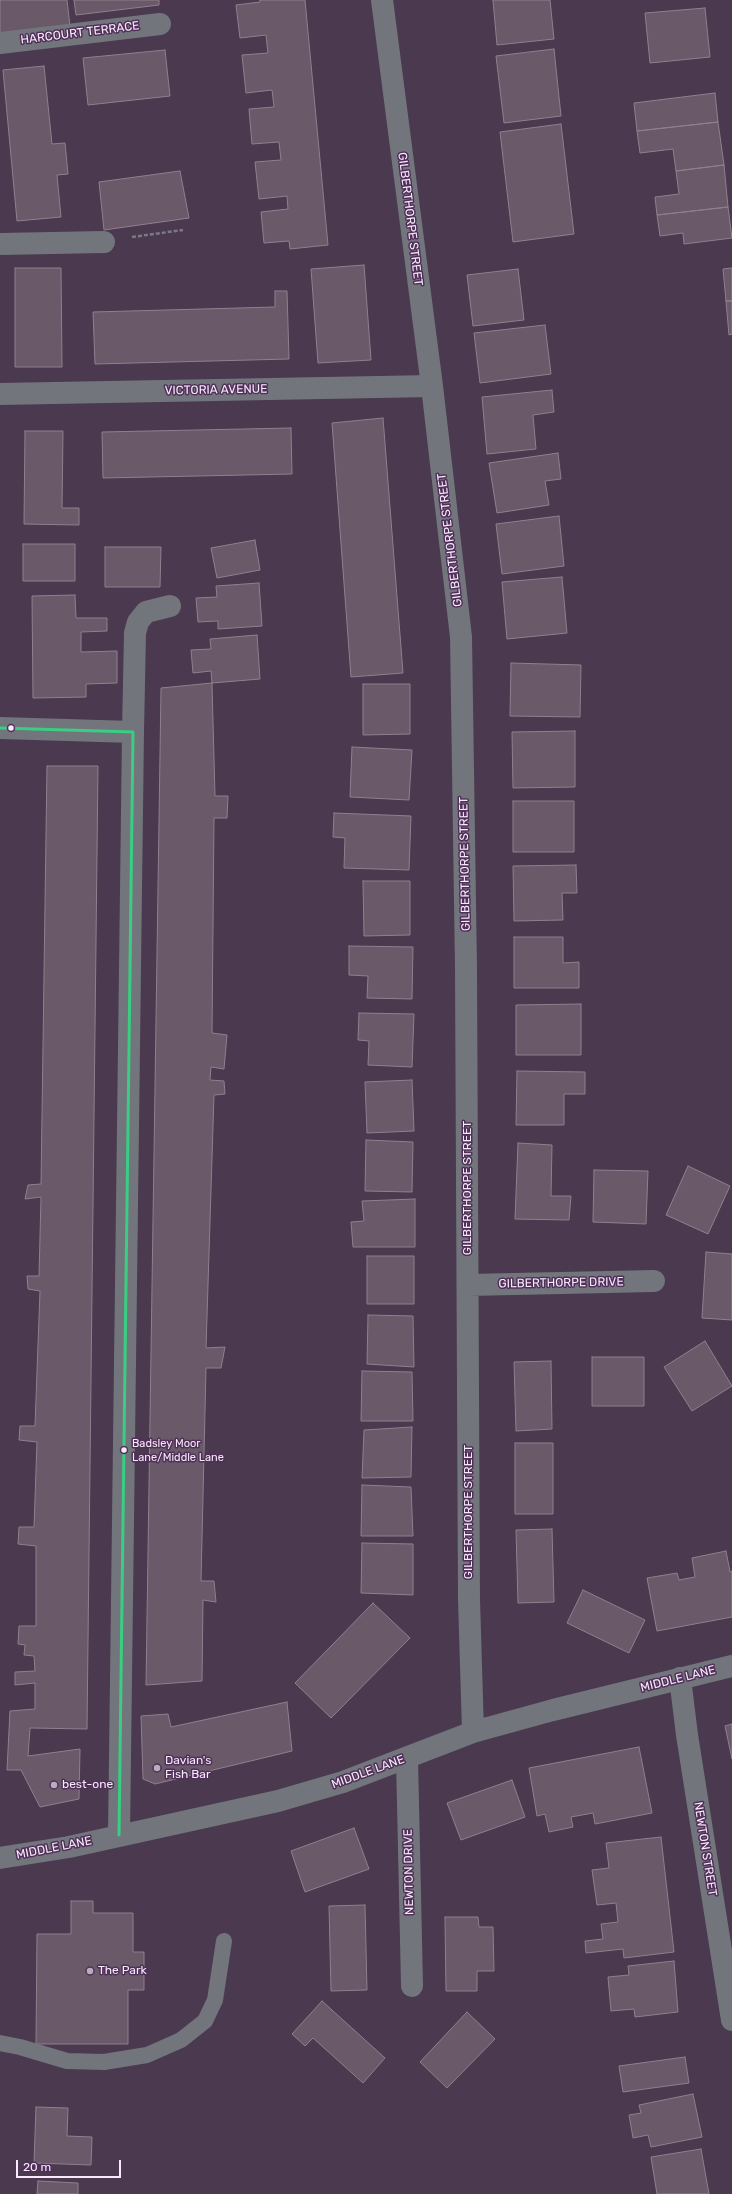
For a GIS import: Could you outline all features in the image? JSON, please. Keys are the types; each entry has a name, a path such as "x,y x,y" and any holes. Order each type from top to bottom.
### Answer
{"street":[{"name":"GILBERTHORPE STREET","path":"382,0 432,386 461,637 468,1286 469,1599 473,1732"},
{"name":"HARCOURT TERRACE","path":"0,43 160,24"},
{"path":"0,244 104,242"},
{"name":"VICTORIA AVENUE","path":"0,394 432,386"},
{"path":"118,1835 134,633 138,622 146,612 170,606"},
{"path":"0,728 133,732"},
{"name":"GILBERTHORPE DRIVE","path":"468,1286 654,1281"},
{"name":"MIDDLE LANE","path":"0,1858 69,1847 278,1800 343,1782 473,1732 553,1710 732,1666"},
{"name":"NEWTON STREET","path":"680,1678 686,1735 732,2020"},
{"name":"NEWTON DRIVE","path":"407,1758 412,1986"}],"lane":[{"path":"0,2043 20,2047 67,2061 104,2062 147,2055 181,2040 205,2021 215,2000 224,1942"}],"path":[{"path":"104,242 183,230"}],"building":[{"path":"0,0 67,0 70,26 0,34"},
{"path":"74,0 159,0 159,5 76,15"},
{"path":"260,0 305,0 328,245 290,249 289,241 264,243 261,212 288,209 287,196 259,199 255,162 281,160 279,142 252,144 249,109 274,107 272,90 246,93 242,55 268,53 266,35 240,38 236,5 260,2"},
{"path":"493,0 550,0 554,39 497,45"},
{"path":"705,8 710,57 650,63 645,13"},
{"path":"554,49 561,116 504,123 496,56"},
{"path":"165,50 170,96 88,105 83,58"},
{"path":"44,66 52,144 65,143 68,174 57,175 61,217 17,221 3,70"},
{"path":"715,93 718,122 637,131 634,103"},
{"path":"718,122 724,165 676,171 673,149 640,153 637,131"},
{"path":"561,124 574,234 513,242 500,132"},
{"path":"724,165 728,207 657,215 655,197 679,194 676,171"},
{"path":"180,171 189,218 104,230 99,182"},
{"path":"728,207 732,238 684,244 683,233 660,236 657,215"},
{"path":"364,265 371,360 318,363 311,269"},
{"path":"15,268 61,268 62,367 15,367"},
{"path":"732,268 732,301 726,301 723,269"},
{"path":"518,269 524,320 473,326 467,275"},
{"path":"275,291 287,291 289,359 95,364 93,312 275,307"},
{"path":"726,301 732,301 732,334 729,335"},
{"path":"545,325 551,374 480,383 474,333"},
{"path":"552,390 554,412 533,415 536,449 487,454 482,397"},
{"path":"383,418 403,673 351,677 332,423"},
{"path":"291,428 292,474 103,478 102,432"},
{"path":"25,431 63,431 62,508 79,508 79,525 24,524"},
{"path":"558,453 561,479 545,481 549,505 497,513 489,463"},
{"path":"559,516 564,566 502,574 496,524"},
{"path":"255,540 260,570 217,578 211,548"},
{"path":"23,544 75,544 75,581 23,581"},
{"path":"105,547 161,547 160,587 105,587"},
{"path":"562,577 567,633 507,639 502,582"},
{"path":"259,583 262,626 218,629 218,621 198,622 196,598 217,597 216,586"},
{"path":"75,595 76,618 107,618 107,631 81,632 81,652 117,651 117,683 86,684 86,697 33,698 32,596"},
{"path":"257,635 260,679 212,683 211,671 193,673 191,650 211,649 210,639"},
{"path":"511,663 581,665 580,717 510,716"},
{"path":"212,683 215,796 228,796 227,818 214,818 212,1033 227,1035 224,1069 211,1067 210,1080 224,1081 225,1094 214,1095 206,1348 225,1347 221,1368 206,1368 201,1581 214,1581 216,1602 203,1600 202,1681 146,1685 161,688"},
{"path":"363,684 410,684 410,734 363,735"},
{"path":"575,731 575,787 513,788 512,732"},
{"path":"352,747 412,750 409,800 350,797"},
{"path":"47,766 98,766 87,1729 30,1728 28,1756 80,1749 79,1799 40,1807 21,1770 7,1770 10,1711 35,1709 35,1683 15,1685 15,1672 35,1671 34,1656 24,1655 25,1645 18,1644 19,1626 36,1626 36,1546 18,1544 19,1527 34,1527 37,1442 19,1440 20,1426 35,1426 40,1291 28,1289 27,1276 39,1276 41,1197 25,1199 28,1185 41,1184"},
{"path":"513,801 574,801 574,852 513,852"},
{"path":"334,813 411,816 409,870 344,868 345,838 333,837"},
{"path":"576,865 577,893 562,893 563,920 514,921 513,866"},
{"path":"363,881 410,881 410,935 364,936"},
{"path":"514,937 563,937 563,963 579,962 579,988 514,988"},
{"path":"349,946 413,947 412,999 367,998 368,976 349,975"},
{"path":"581,1004 581,1055 516,1055 516,1005"},
{"path":"359,1013 414,1014 412,1067 368,1065 369,1041 358,1040"},
{"path":"517,1071 585,1072 585,1094 564,1094 564,1125 516,1125"},
{"path":"412,1080 414,1131 367,1133 365,1082"},
{"path":"366,1140 413,1142 412,1192 365,1191"},
{"path":"518,1143 552,1145 551,1196 571,1196 569,1220 515,1219"},
{"path":"688,1166 730,1186 708,1234 666,1215"},
{"path":"594,1170 648,1171 646,1224 593,1222"},
{"path":"415,1199 415,1247 353,1247 351,1222 364,1221 362,1201"},
{"path":"706,1252 732,1254 732,1320 702,1318"},
{"path":"367,1256 414,1256 414,1304 367,1304"},
{"path":"368,1315 413,1316 414,1367 367,1364"},
{"path":"705,1341 732,1386 692,1411 664,1367"},
{"path":"592,1357 644,1357 644,1406 592,1406"},
{"path":"551,1361 552,1429 516,1431 514,1362"},
{"path":"362,1371 412,1372 413,1421 361,1421"},
{"path":"412,1427 411,1477 362,1478 364,1430"},
{"path":"515,1443 553,1443 553,1514 515,1514"},
{"path":"362,1485 411,1487 413,1536 361,1536"},
{"path":"552,1529 554,1602 518,1603 516,1530"},
{"path":"362,1543 413,1544 413,1595 361,1593"},
{"path":"726,1551 730,1572 732,1571 732,1617 657,1631 647,1578 677,1573 679,1580 695,1577 692,1558"},
{"path":"583,1590 645,1620 629,1653 567,1623"},
{"path":"373,1603 410,1638 331,1718 295,1683"},
{"path":"287,1702 292,1751 155,1784 143,1779 141,1716 168,1714 171,1727"},
{"path":"732,1724 732,1759 725,1726"},
{"path":"639,1747 652,1813 595,1824 593,1813 571,1817 573,1827 549,1832 545,1814 537,1816 529,1768"},
{"path":"512,1780 525,1817 461,1840 447,1803"},
{"path":"354,1828 369,1869 305,1892 291,1851"},
{"path":"661,1837 674,1952 624,1958 623,1949 586,1953 585,1941 603,1939 601,1924 618,1922 616,1903 597,1905 592,1870 609,1868 606,1843"},
{"name":"The Park","path":"71,1901 93,1901 93,1913 133,1913 133,1952 144,1952 144,1990 128,1990 128,2044 36,2044 37,1934 71,1934"},
{"path":"365,1905 367,1990 331,1991 329,1906"},
{"path":"445,1917 478,1917 479,1927 493,1927 494,1971 477,1971 477,1991 446,1991"},
{"path":"674,1961 678,2012 635,2017 634,2009 611,2011 608,1977 629,1975 628,1966"},
{"path":"322,2001 385,2058 363,2083 313,2038 305,2046 292,2034"},
{"path":"467,2012 495,2039 447,2088 420,2062"},
{"path":"685,2057 689,2083 623,2092 619,2066"},
{"path":"693,2094 702,2137 651,2147 648,2135 633,2138 629,2115 641,2113 639,2105"},
{"path":"36,2107 68,2108 67,2136 92,2137 91,2165 34,2163"},
{"path":"701,2149 709,2194 657,2194 651,2157"},
{"path":"38,2181 78,2183 78,2194 37,2194"}],"transit line":[{"path":"0,728 133,732 119,1835"}],"place":[{"name":"Badsley Moor Lane/Middle Lane","path":"124,1450"},
{"name":"Davian's Fish Bar","path":"157,1768"},
{"name":"best-one","path":"54,1785"},
{"name":"The Park","path":"90,1971"}]}
